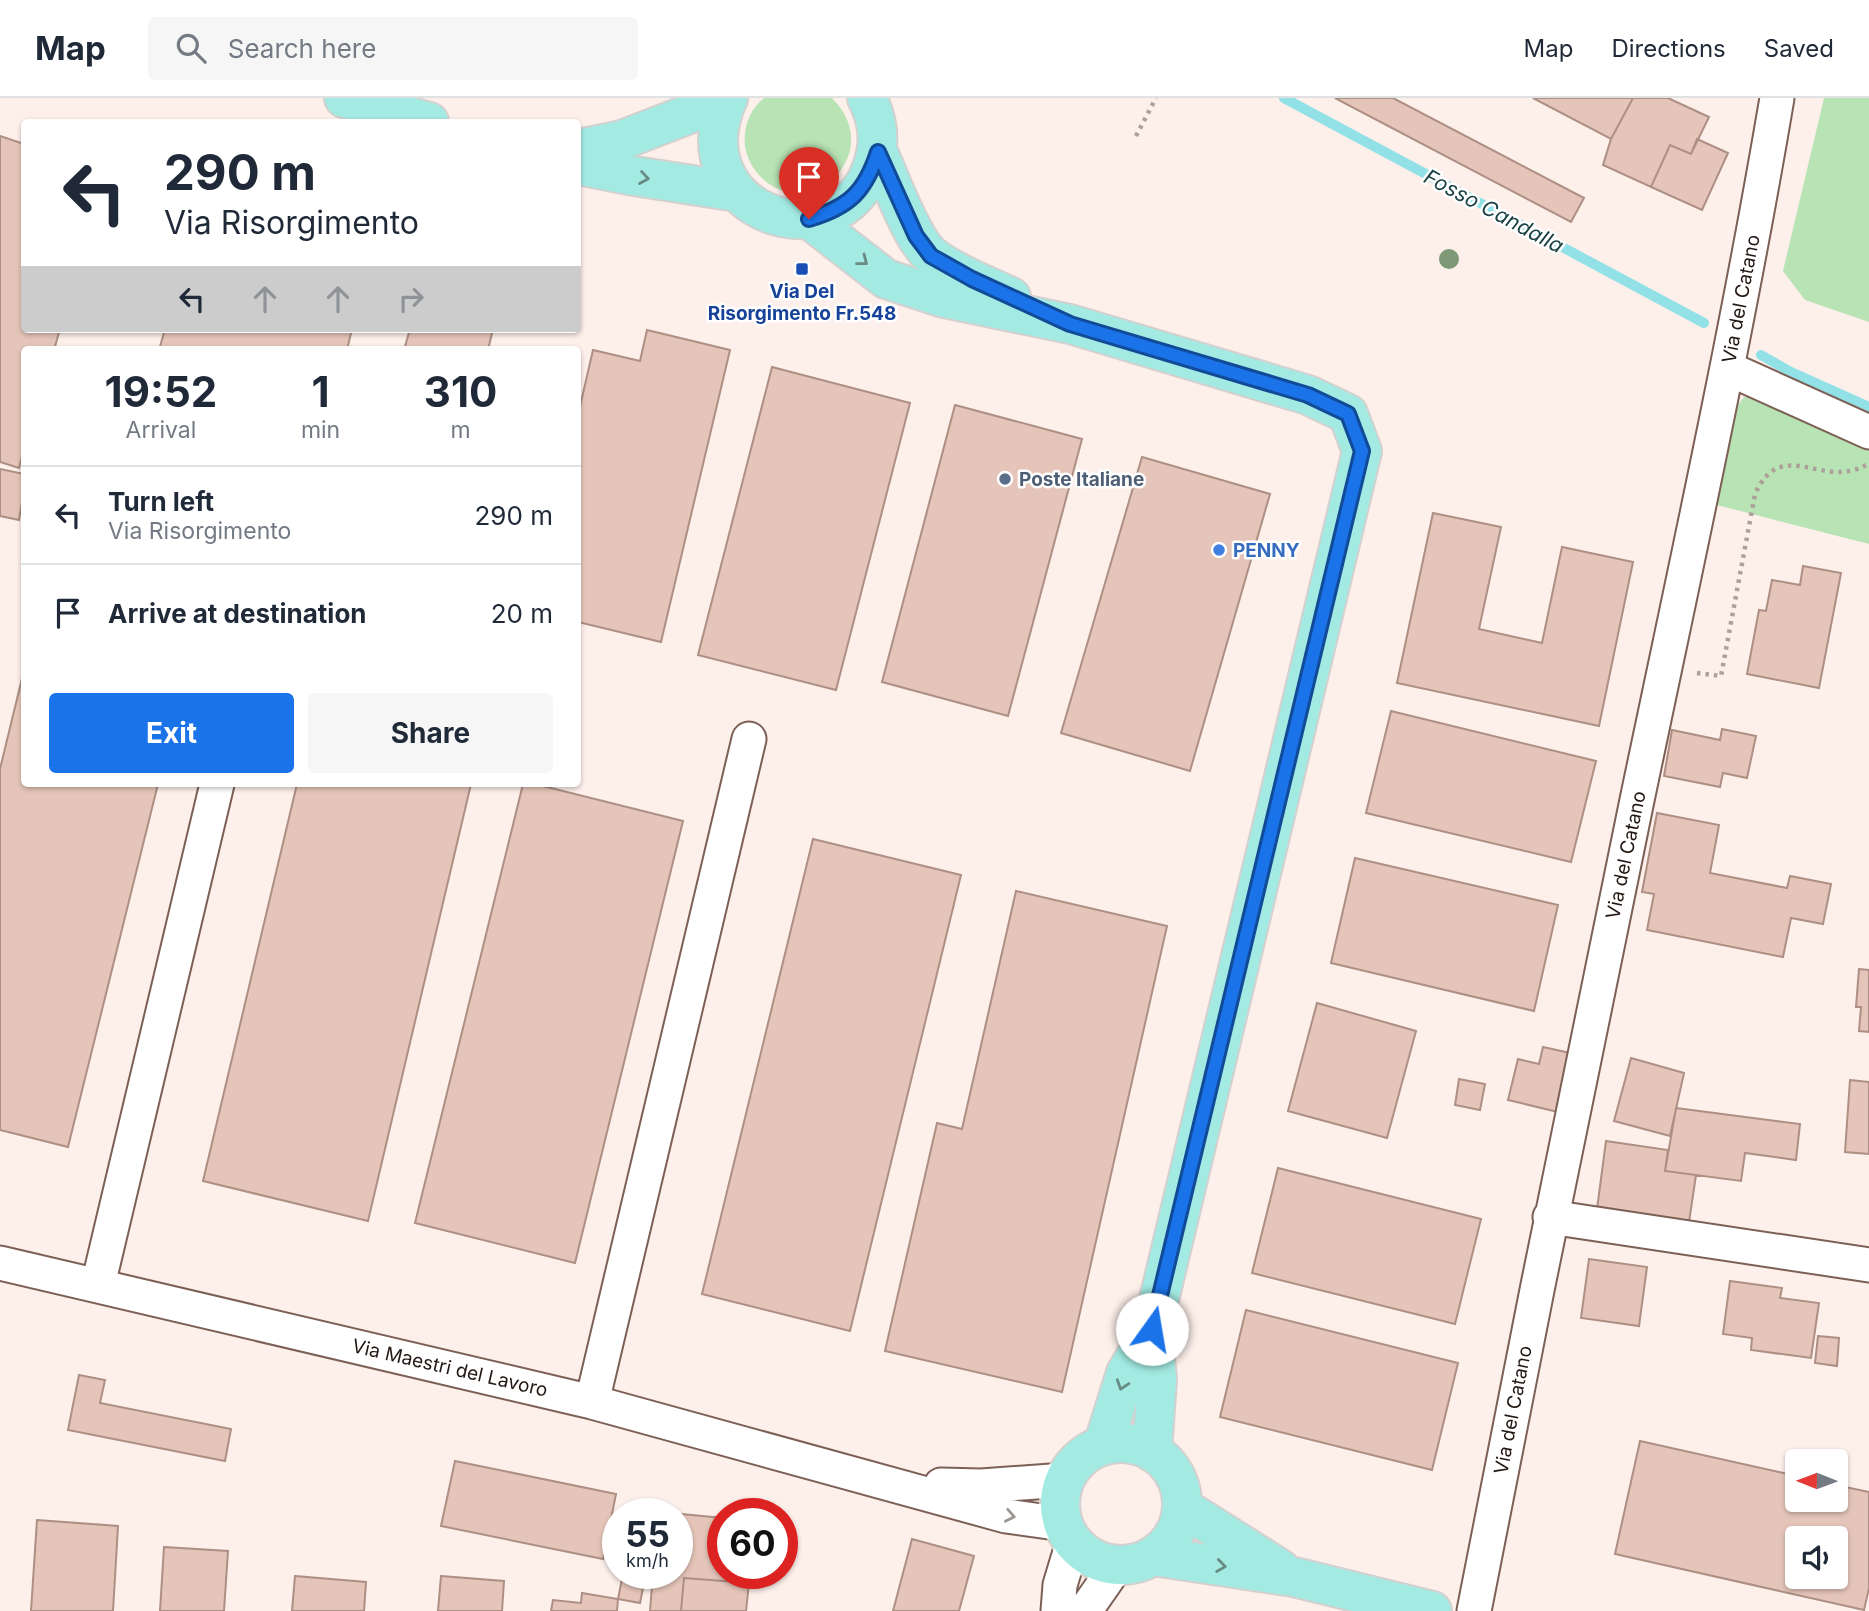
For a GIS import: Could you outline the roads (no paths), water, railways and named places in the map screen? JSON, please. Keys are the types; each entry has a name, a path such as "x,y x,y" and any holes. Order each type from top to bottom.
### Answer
{"main road":[{"path":"344,98 418,119"},
{"path":"728,98 720,117 717,137 719,157 737,192 770,215 809,219 833,212 854,197 870,177 878,152 879,131 874,111 867,98"},
{"path":"581,148 622,140 728,98"},
{"path":"878,152 916,236 931,256 972,279 1070,324"},
{"path":"581,166 737,192"},
{"path":"809,219 886,279 944,298 1070,324 1308,395 1348,414 1362,451 1152,1329 1126,1373 1102,1446"},
{"path":"1152,1329 1157,1379 1152,1452"},
{"path":"1068,1533 1061,1495 1065,1480 1080,1460 1102,1446 1128,1444 1152,1452 1165,1462 1175,1475 1182,1507 1178,1526 1168,1543 1153,1556 1136,1564 1117,1565"},
{"path":"1182,1507 1294,1577"},
{"name":"Via Maestri del Lavoro","path":"1068,1533 1085,1554 1100,1562 1117,1565"},
{"path":"1153,1556 1294,1577 1432,1611"}],"street":[{"name":"Via del Catano","path":"1474,1611 1550,1217 1727,368 1777,98"},
{"path":"1727,368 1869,432"},
{"path":"592,1402 749,739"},
{"path":"97,1285 216,787"},
{"path":"1550,1217 1869,1265"},
{"name":"Via Maestri del Lavoro","path":"0,1263 592,1402 1068,1533"},
{"name":"Via Maestri del Lavoro","path":"897,1485 981,1486 1065,1480"},
{"path":"1058,1611 1068,1533"},
{"path":"1085,1611 1117,1565"}],"waterway":[{"name":"Fosso Candalla","path":"1284,98 1704,323"},
{"name":"Fosso Candalla","path":"1761,355 1791,372 1869,407"}],"place":[{"name":"Via Del Risorgimento Fr.548","path":"802,269"},
{"name":"Poste Italiane","path":"1005,479"},
{"name":"PENNY","path":"1219,550"}]}
